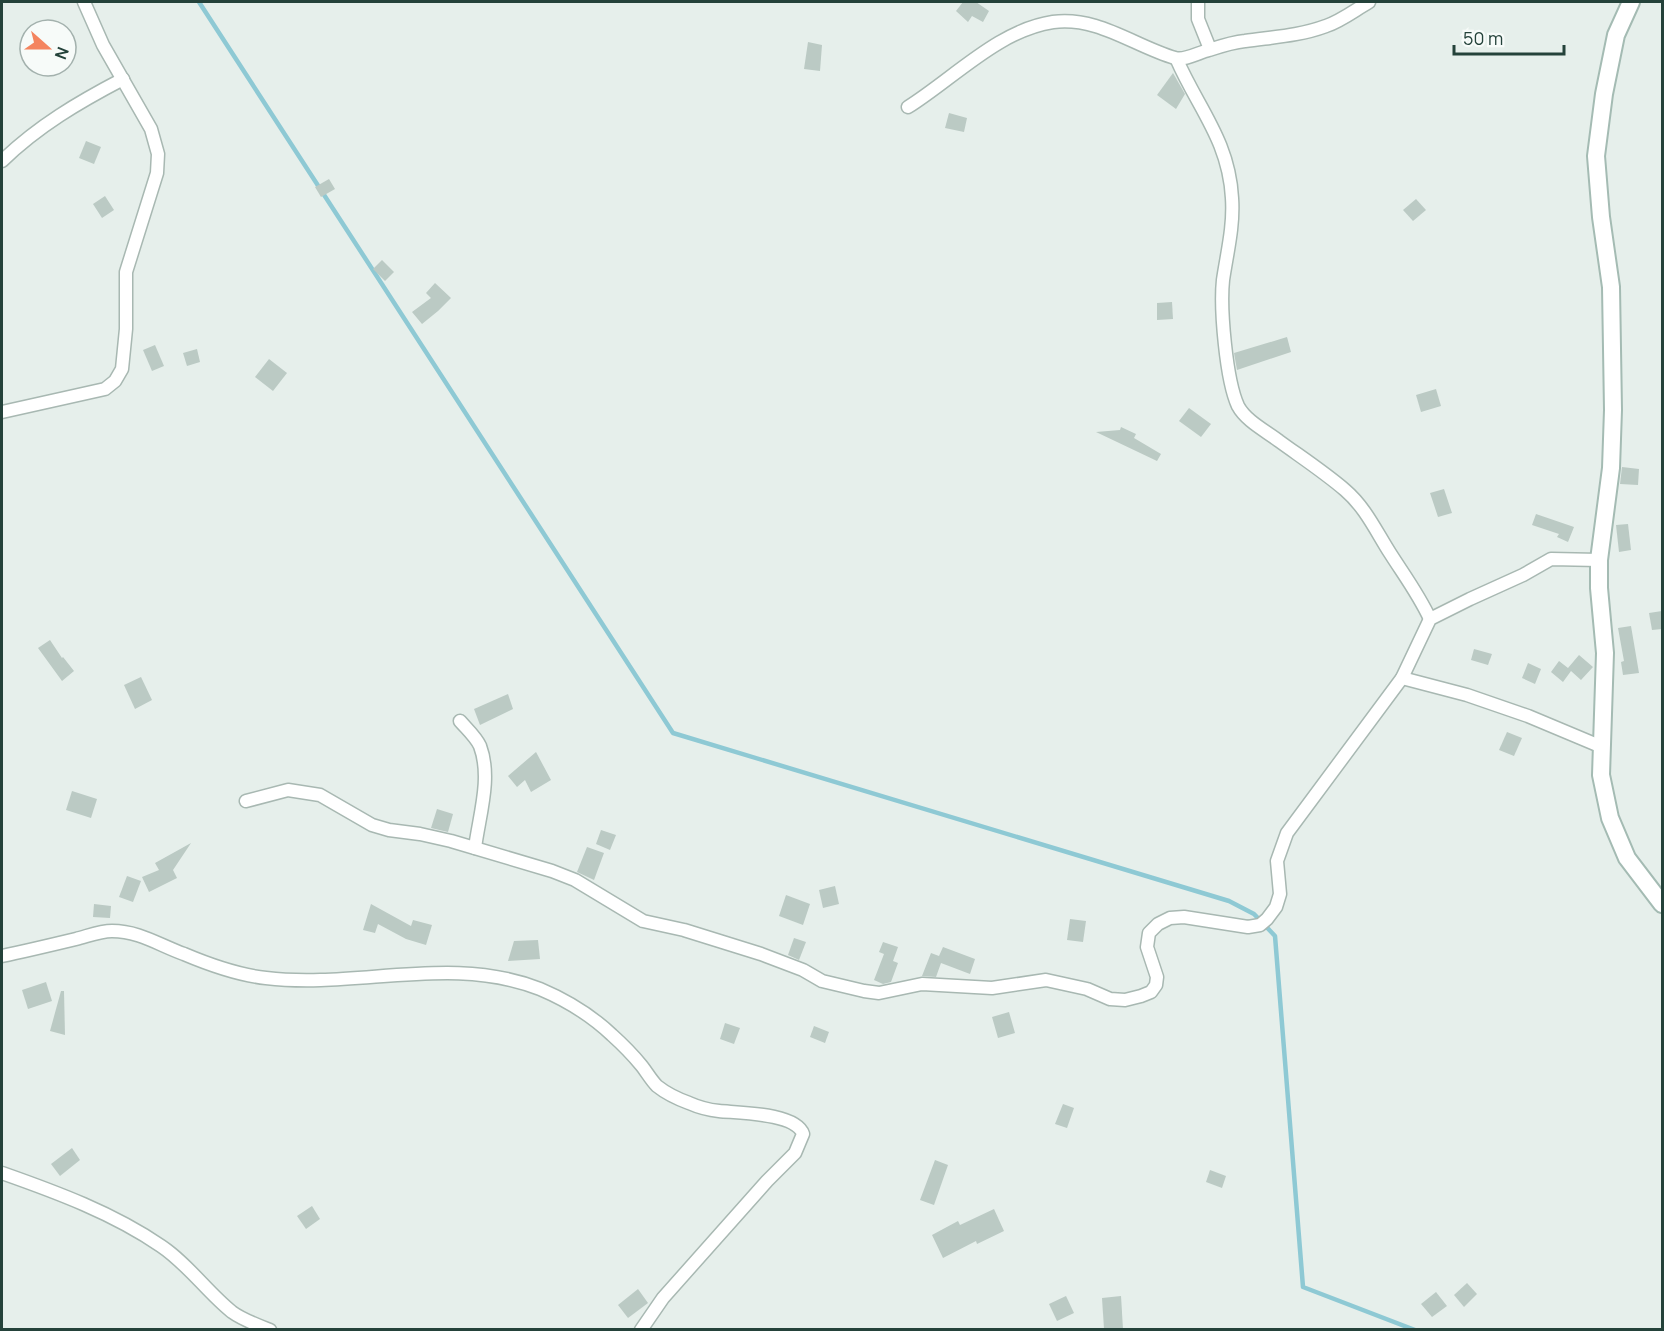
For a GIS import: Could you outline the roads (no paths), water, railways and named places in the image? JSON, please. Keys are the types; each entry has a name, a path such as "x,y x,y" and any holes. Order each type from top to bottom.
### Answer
{"street":[{"path":"2,412 105,389 115,381 122,369 126,329 126,272 157,173 158,154 151,129 103,45 84,2"},
{"path":"1198,2 1198,19 1210,50"},
{"path":"908,107 1005,38 1051,22 1072,22 1101,27 1177,60 1243,41 1293,36 1316,30 1340,20 1369,2"},
{"path":"1631,2 1616,35 1604,94 1596,156 1601,217 1611,286 1613,410 1611,468 1599,561 1605,653 1601,775 1620,844 1636,871 1662,904"},
{"path":"1177,60 1222,148 1231,188 1232,214 1223,280 1222,308 1229,369 1237,403 1249,419 1311,464 1357,502 1416,592 1430,619"},
{"path":"2,161 37,129 123,79"},
{"path":"246,801 288,790 320,795 372,825 475,848 552,871 575,880 643,921 684,930 761,954 802,970 822,981 864,992 879,993 922,984 992,988 1046,980 1087,989 1110,999 1125,1000 1151,992 1156,985 1157,977 1148,947 1149,933 1158,924 1170,918 1184,917 1248,927 1263,922 1276,907 1280,894 1277,861 1287,833 1402,678 1430,619 1515,579 1551,559 1599,561"},
{"path":"1402,678 1467,695 1528,716 1602,747"},
{"path":"460,720 480,744 483,757 483,800 475,848"},
{"path":"2,956 108,931 145,936 182,954 226,969 267,978 318,980 437,973 503,977 540,989 571,1004 611,1034 640,1064 656,1085 675,1098 695,1106 774,1118 797,1126 803,1134 795,1153 767,1181 663,1298 641,1329"},
{"path":"2,1173 39,1186 117,1220 161,1246 186,1266 233,1313 270,1329"}],"waterway":[{"path":"199,2 673,733 1229,901 1254,914 1275,936 1303,1287 1415,1330"}]}
